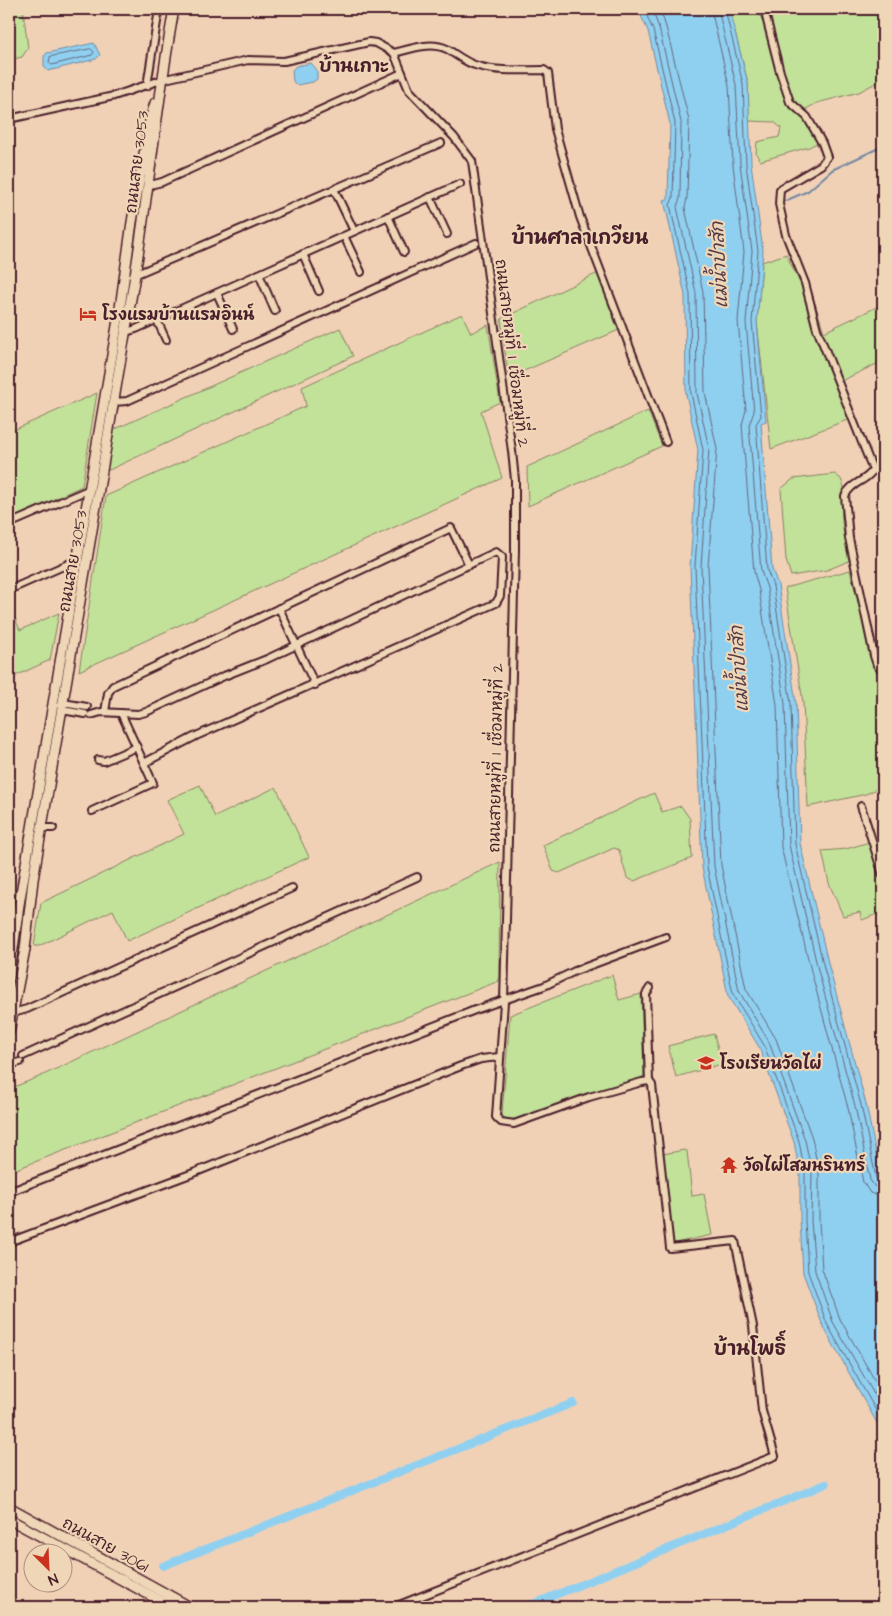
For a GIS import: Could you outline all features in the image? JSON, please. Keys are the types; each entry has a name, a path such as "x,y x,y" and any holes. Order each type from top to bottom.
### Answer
{"main road":[{"name":"ถนนสาย 3053","path":"9,1032 150,185 159,94 174,9"},
{"name":"ถนนสาย 3053","path":"9,978 17,917 90,489 123,278 150,120 159,94"},
{"path":"17,917 29,918"},
{"name":"ถนนสาย 3061","path":"9,1507 190,1607"},
{"name":"ถนนสาย 3061","path":"9,1519 172,1607"}],"street":[{"path":"147,86 159,9"},
{"path":"764,9 790,102 807,117 822,143 827,157 821,165 780,189 779,204 786,235 804,283 817,329 873,470 864,480 853,484 845,496 854,564 874,656 877,665 883,672"},
{"path":"9,119 114,96 161,80 248,60 284,61 369,42 376,43 394,54 416,47 435,46 446,49 477,66 494,69 544,70 548,73 555,129 580,217 666,442"},
{"name":"ถนนสายหมู่ที่ 1 เชื่อมหมู่ที่ 2","path":"394,54 410,90 454,137 472,161 515,480 504,1002 496,1117 501,1122 514,1124 589,1097 649,1081"},
{"path":"150,185 162,182 402,73"},
{"path":"123,278 135,275 441,143"},
{"path":"126,332 157,320 460,184"},
{"path":"334,189 354,231"},
{"path":"430,197 447,234"},
{"path":"388,216 404,252"},
{"path":"344,236 361,272"},
{"path":"114,402 127,401 476,243"},
{"path":"303,254 319,291"},
{"path":"259,274 275,311"},
{"path":"217,293 233,329"},
{"path":"157,320 166,340"},
{"path":"9,524 90,489"},
{"path":"103,712 108,693 113,686 452,528 468,565"},
{"path":"62,706 89,711 138,714 146,712 297,645 496,552 500,553 502,557 500,596 496,604 196,736 144,763"},
{"path":"9,590 78,560"},
{"path":"279,608 315,685"},
{"path":"92,811 153,783 121,713"},
{"path":"98,760 104,761 137,746"},
{"path":"861,806 883,875"},
{"path":"42,828 53,828"},
{"path":"9,1065 417,877"},
{"path":"12,1013 27,1009 292,888"},
{"path":"9,1192 475,1010 504,1002 558,981 584,968 666,936"},
{"path":"394,1607 775,1456 762,1411 753,1326 735,1241 670,1248 655,1093 649,1081 646,994 650,988"},
{"path":"9,1242 188,1175 461,1066 499,1057"},
{"path":"9,1060 23,1058"}],"green space":[{"path":"9,9 23,9 28,48 22,57 9,60"},
{"path":"729,9 883,9 883,79 859,92 817,103 806,109 825,139 809,147 760,161 756,153 757,142 779,137 781,128 774,122 749,121 748,83"},
{"path":"786,254 800,283 808,281 824,332 883,304 883,361 841,381 855,417 771,449 757,322 762,262"},
{"path":"598,273 619,330 510,377 508,375 501,319"},
{"path":"462,314 471,333 488,325 500,402 481,411 502,478 79,671 106,496 306,406 302,387"},
{"path":"340,328 353,356 109,470 106,469 113,430"},
{"path":"97,393 82,486 9,520 9,432"},
{"path":"648,411 662,446 528,506 527,467"},
{"path":"835,474 841,479 845,490 842,516 849,561 827,570 791,576 786,560 781,489 793,479"},
{"path":"850,570 874,667 879,675 883,676 883,786 866,794 808,807 803,702 785,588"},
{"path":"9,604 20,630 59,613 50,660 9,679"},
{"path":"200,785 215,817 276,787 309,857 127,941 113,910 39,946 34,946 41,903 184,834 167,800"},
{"path":"654,793 662,812 681,806 690,819 692,858 634,881 627,878 619,850 614,848 559,873 553,871 543,845"},
{"path":"883,838 883,912 862,920 860,912 843,916 829,883 822,851 846,849"},
{"path":"500,862 499,981 9,1172 9,1089 41,1076"},
{"path":"612,975 619,1000 641,994 644,1075 641,1078 514,1119 505,1119 502,1114 510,1015"},
{"path":"714,1034 722,1064 676,1077 668,1046"},
{"path":"687,1151 692,1196 704,1194 712,1235 675,1243 670,1240 663,1154"}],"water":[{"name":"แม่น้ำป่าสัก","path":"638,9 729,9 748,83 751,163 763,251 757,322 766,421 761,423 772,569 778,585 796,703 800,843 829,967 866,1104 883,1189 883,1434 823,1326 803,1273 800,1174 794,1142 759,1047 728,996 702,867 690,566 698,450 686,394 685,295 664,200 668,199 670,124 648,31"},
{"path":"94,43 100,55 96,59 48,71 44,67 44,56 47,53"},
{"path":"311,63 317,70 317,79 313,82 296,85 293,81 292,70 296,66"}],"waterway":[{"path":"785,201 808,191 832,170 883,146"},
{"path":"163,1566 573,1403"},
{"path":"526,1607 826,1484"}],"place":[{"name":"โรงแรมบ้านแรมอินน์","path":"88,314"},
{"name":"โรงเรียนวัดไผ่","path":"706,1063"},
{"name":"วัดไผ่โสมนรินทร์","path":"729,1165"}],"district":[{"name":"บ้านเกาะ","path":"354,66"},
{"name":"บ้านศาลาเกวียน","path":"580,237"},
{"name":"บ้านโพธิ์","path":"750,1348"}]}
